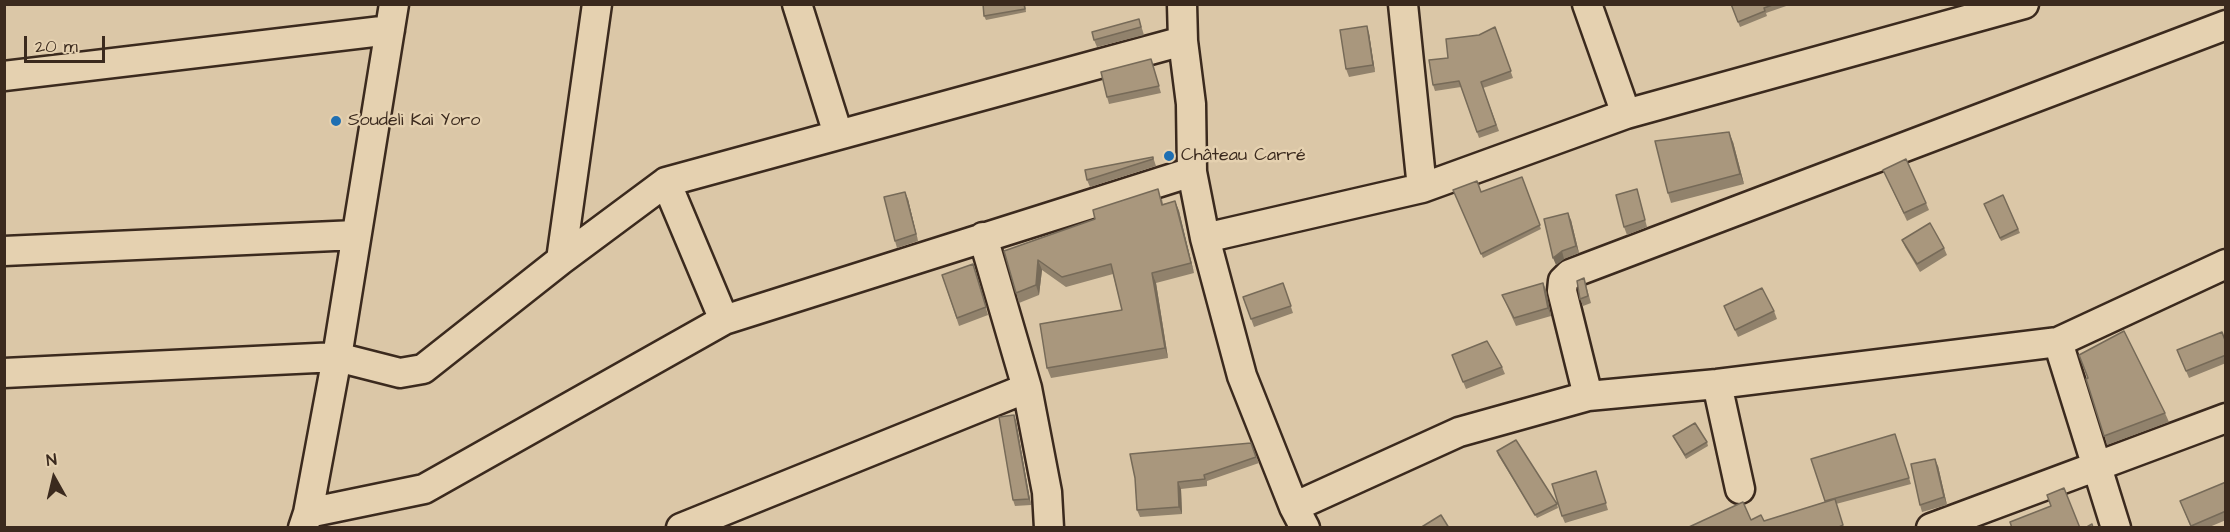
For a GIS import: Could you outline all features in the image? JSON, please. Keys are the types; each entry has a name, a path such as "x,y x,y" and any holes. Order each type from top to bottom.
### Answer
{"street":[{"path":"561,260 597,4"},
{"path":"797,4 838,134"},
{"path":"1182,4 1183,42 1191,104 1192,172 1205,237 1242,376 1299,517 1458,432 1588,396 1717,384 2058,342 2226,264"},
{"path":"1403,4 1422,188"},
{"path":"1587,4 1626,114"},
{"path":"1205,237 1422,188 1626,114 2024,4"},
{"path":"4,76 392,17 337,357 305,520 423,489 724,320 1192,172"},
{"path":"1588,396 1562,291 1563,281 1570,274 2226,25"},
{"path":"4,373 337,357 400,373 423,369 561,260 666,182 1183,42"},
{"path":"666,182 724,320"},
{"path":"4,251 356,235"},
{"path":"983,237 1027,388 1047,492 1049,528"},
{"path":"2058,342 2116,528"},
{"path":"1717,384 1740,489"},
{"path":"681,528 1027,388"},
{"path":"1931,528 2226,418"}],"building":[{"path":"983,4 1024,4 1025,9 984,16"},
{"path":"1731,4 1775,4 1764,8 1765,11 1738,22"},
{"path":"1139,19 1141,27 1094,40 1092,32"},
{"path":"1367,26 1373,65 1346,69 1340,30"},
{"path":"1495,27 1511,71 1481,82 1496,125 1477,132 1459,81 1433,85 1429,60 1448,58 1446,39 1479,35"},
{"path":"1151,59 1159,86 1107,97 1101,72"},
{"path":"1729,132 1740,174 1668,193 1655,141"},
{"path":"1153,157 1153,159 1087,180 1085,170"},
{"path":"1906,159 1926,203 1904,213 1883,170"},
{"path":"1522,177 1540,225 1481,254 1453,190 1477,181 1481,192"},
{"path":"1158,189 1162,205 1175,201 1191,263 1152,273 1165,348 1047,368 1040,324 1122,310 1111,264 1062,277 1038,260 1036,285 1016,293 1004,251 1095,219 1093,210"},
{"path":"1637,189 1645,220 1624,227 1616,195"},
{"path":"905,192 916,234 895,241 884,197"},
{"path":"2003,195 2018,229 2000,238 1984,204"},
{"path":"1568,213 1576,246 1562,251 1553,258 1544,219"},
{"path":"1930,223 1944,248 1917,264 1902,240"},
{"path":"973,264 986,307 957,318 942,275"},
{"path":"1584,278 1588,296 1580,299 1577,281"},
{"path":"1283,283 1291,306 1251,319 1243,297"},
{"path":"1543,283 1548,308 1514,318 1502,295"},
{"path":"1762,288 1774,311 1735,330 1724,306"},
{"path":"2124,331 2165,413 2104,436 2086,379 2088,378 2079,355"},
{"path":"2222,332 2226,343 2226,355 2186,371 2177,350"},
{"path":"1487,341 1502,367 1463,382 1452,355"},
{"path":"1014,415 1029,499 1013,500 999,417"},
{"path":"1695,423 1707,442 1685,455 1673,436"},
{"path":"1895,434 1909,478 1825,501 1811,459"},
{"path":"1516,440 1557,504 1535,515 1497,451"},
{"path":"1251,443 1256,457 1204,475 1205,479 1178,482 1179,507 1137,510 1135,478 1130,454"},
{"path":"1935,459 1944,497 1920,505 1911,464"},
{"path":"1596,471 1606,503 1562,516 1552,484"},
{"path":"2226,482 2226,511 2191,526 2180,501"},
{"path":"2064,488 2080,528 2012,528 2010,522 2051,506 2047,495"},
{"path":"1835,499 1843,525 1837,528 1689,527 1743,502 1751,520 1761,515 1764,521"},
{"path":"1441,515 1449,528 1420,528"}],"place":[{"name":"Soudeli Kai Yoro","path":"336,121"},
{"name":"Château Carré","path":"1169,156"}]}
